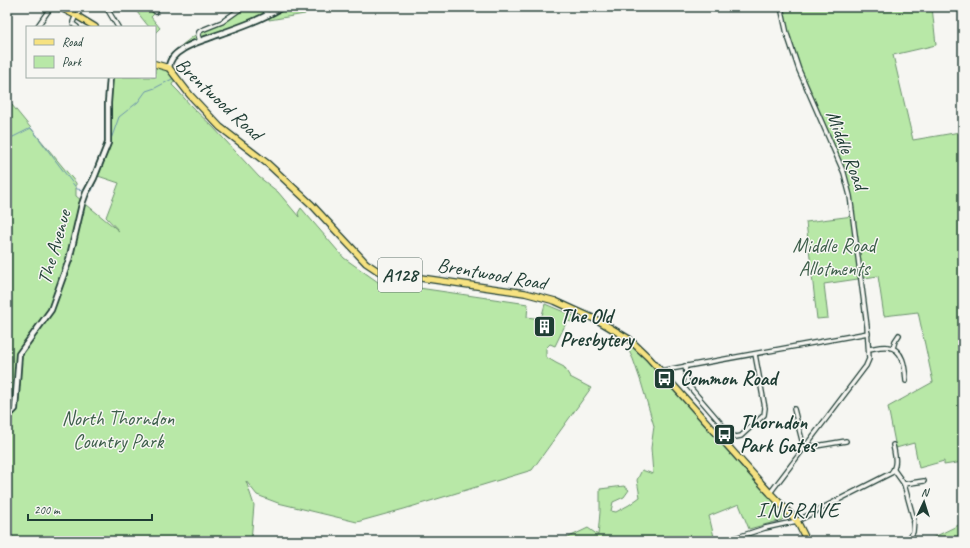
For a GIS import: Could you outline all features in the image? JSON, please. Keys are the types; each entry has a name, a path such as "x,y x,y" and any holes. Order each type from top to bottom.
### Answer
{"main road":[{"path":"59,7 93,26"},
{"name":"Brentwood Road","path":"156,64 169,68 190,95 220,127 268,164 312,205 366,263 378,271 525,293 555,301 599,321 629,339 648,357 797,521 808,541"}],"street":[{"path":"38,26 51,7"},
{"path":"76,26 73,22 83,7"},
{"path":"106,7 117,26"},
{"path":"150,7 156,12"},
{"path":"200,41 198,35 199,32 222,22 243,7"},
{"path":"263,7 268,15"},
{"path":"169,68 170,61 184,48 268,15 282,7"},
{"name":"Middle Road","path":"770,493 866,366 869,359 868,333 850,196 844,173 799,70 787,34 781,7"},
{"name":"The Avenue","path":"7,417 16,409 19,354 51,310 70,260 82,204 108,143 110,78"},
{"path":"660,370 868,333"},
{"path":"893,348 899,335"},
{"path":"869,348 886,347 893,348 898,352 902,357 906,381"},
{"path":"686,366 688,385 730,434 736,437 741,436 764,415 765,408 755,354"},
{"path":"794,409 804,448 846,441"},
{"path":"726,541 780,524 797,521 891,473 896,465 893,444"},
{"path":"894,470 904,484 914,520 913,532 908,541"},
{"path":"904,484 924,481"},
{"path":"780,524 786,521 790,514"}],"green space":[{"path":"133,7 150,7 156,12 151,17 160,28 156,32 156,26 148,26"},
{"path":"243,7 263,7 268,15 184,48 182,45 199,32 217,24"},
{"path":"283,7 305,7 305,14 269,20 269,15"},
{"name":"Middle Road Allotments","path":"780,7 932,7 936,45 893,55 913,140 960,132 963,158 963,462 944,465 944,461 919,468 914,443 896,448 888,407 933,382 918,312 884,316 878,276 824,284 828,318 817,319 806,222 853,216 844,173 795,59"},
{"name":"North Thorndon Country Park","path":"156,64 169,68 176,77 172,85 259,177 278,192 299,217 298,213 301,208 344,258 378,282 528,304 527,317 541,319 545,304 576,317 572,322 567,321 555,346 550,344 546,348 546,357 564,367 570,377 591,388 532,470 357,522 278,503 257,495 246,481 254,505 251,541 7,541 7,99 76,183 76,196 119,231 106,217 119,183 95,175 108,138 110,78 156,78"},
{"path":"632,341 789,513 782,520 749,529 739,504 709,516 715,541 569,541 567,538 588,528 598,535 600,489 624,486 629,490 624,497 613,502 611,511 616,512 640,497 637,480 642,470 653,474 651,448 654,426 641,382 629,351"},
{"path":"963,523 963,541 926,541"}],"waterway":[{"path":"110,142 119,117 138,102 146,91 174,78"},
{"path":"7,140 31,128 77,189 84,190"},
{"path":"92,191 101,168"}],"place":[{"name":"The Old Presbytery","path":"544,327"},
{"name":"Common Road","path":"665,378"},
{"name":"Thorndon Park Gates","path":"725,434"}],"district":[{"name":"INGRAVE","path":"798,510"}]}
